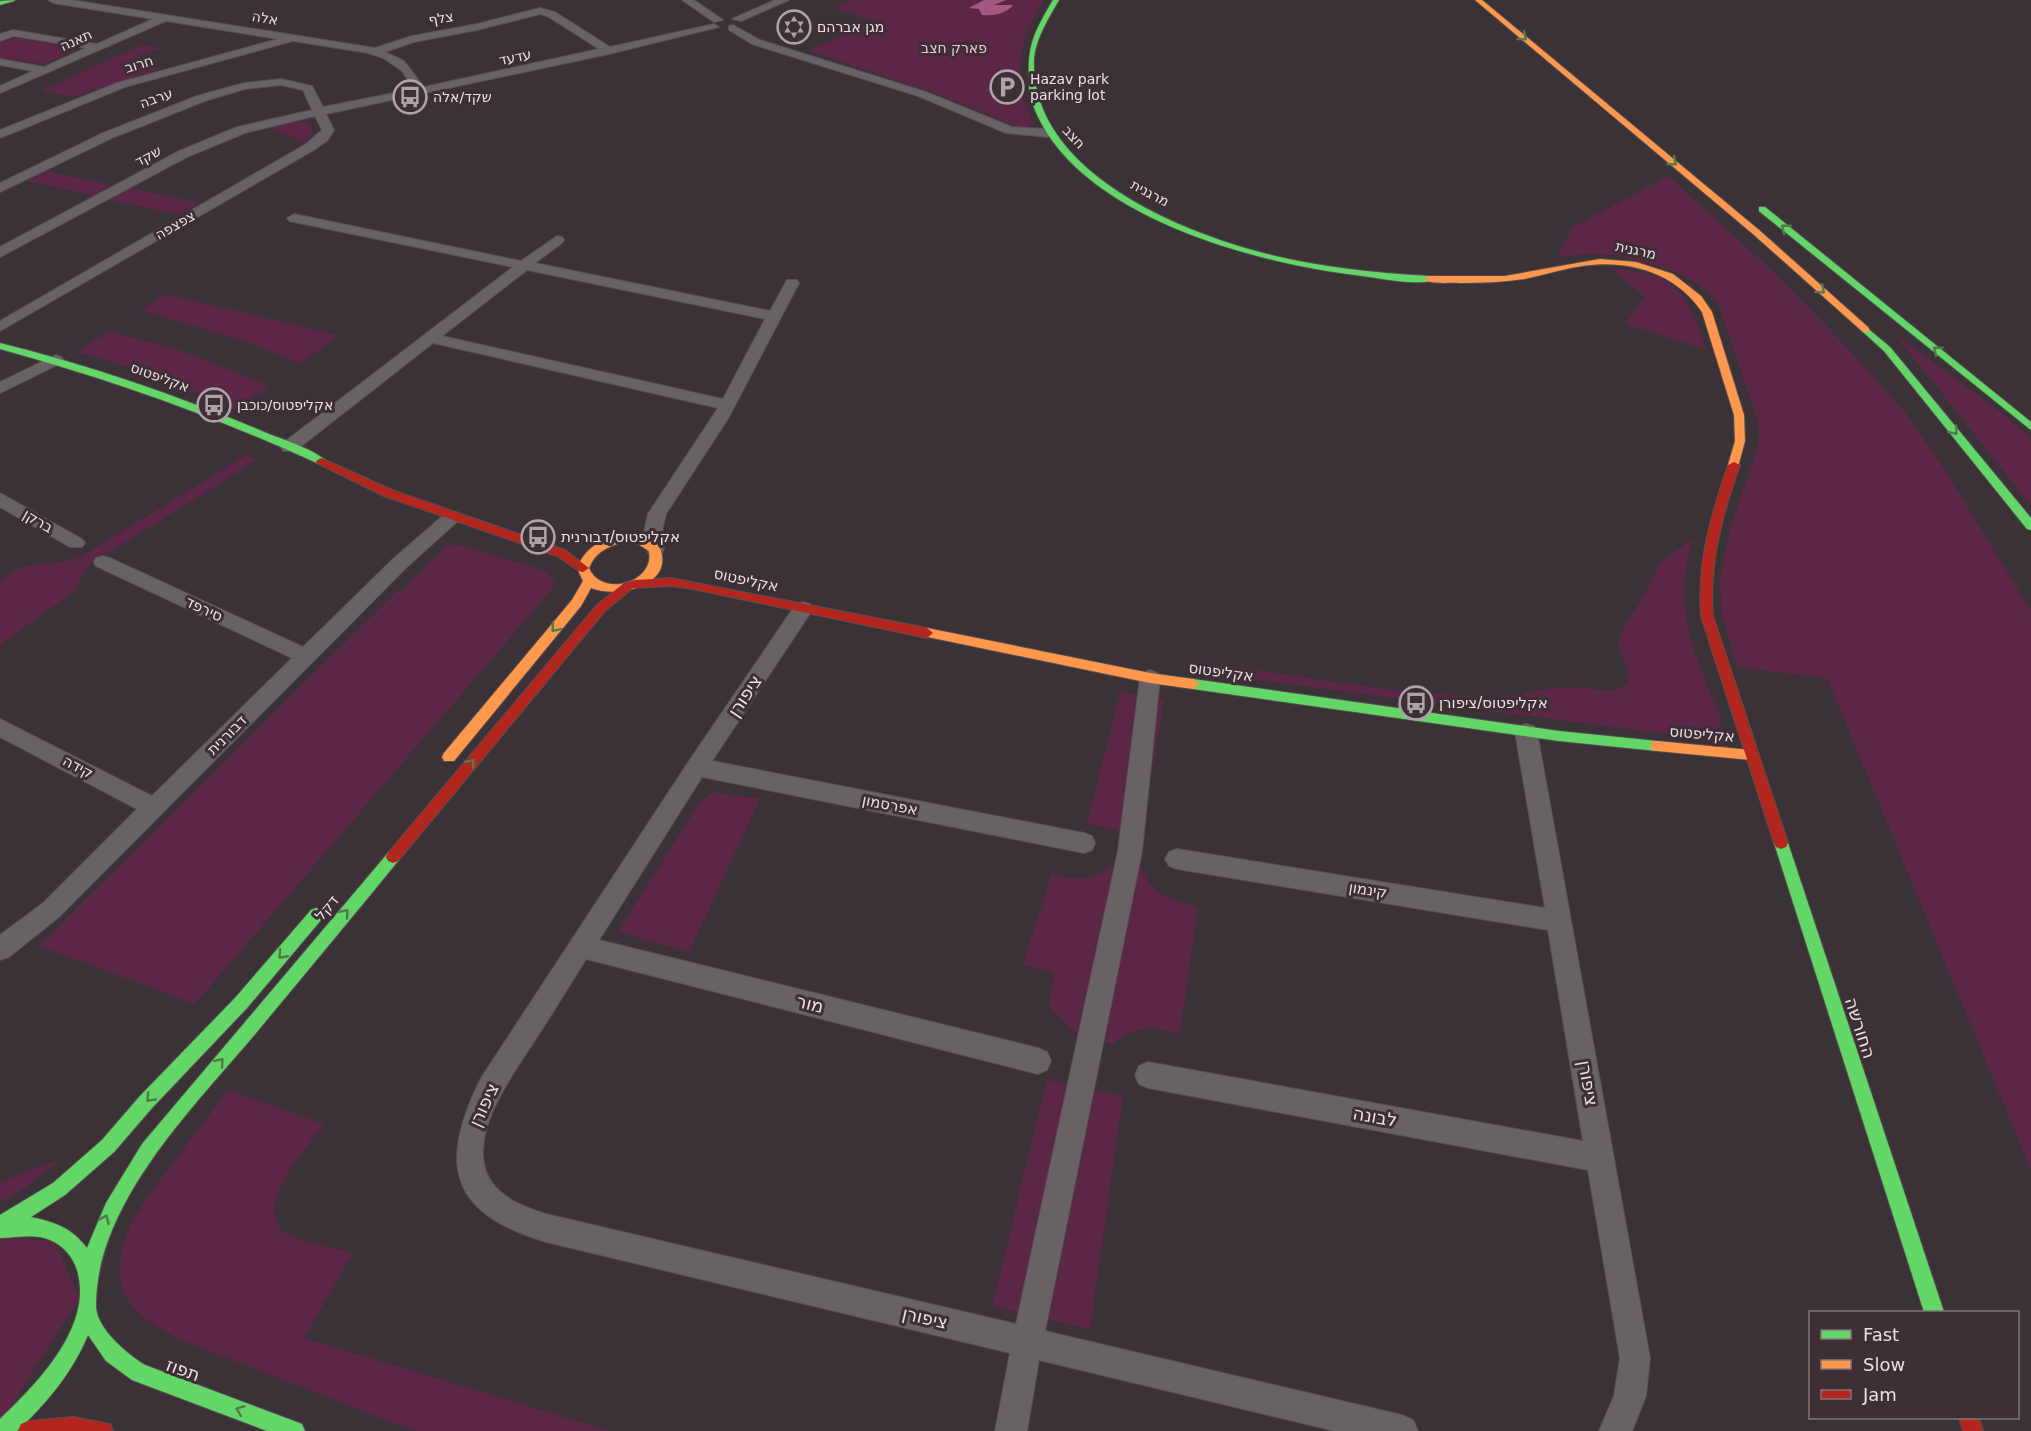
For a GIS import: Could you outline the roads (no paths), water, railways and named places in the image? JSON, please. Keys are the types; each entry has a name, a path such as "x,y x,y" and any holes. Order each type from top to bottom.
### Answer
{"main road":[{"path":"1,2 12,0"},
{"name":"חצב","path":"1056,0 1037,38 1030,70 1035,102 1048,133 1069,157 1102,184"},
{"path":"1478,0 1756,232 1887,350 2031,526"},
{"name":"מרגנית","path":"1102,184 1146,210 1203,235 1256,252 1320,266 1396,276 1482,280 1533,274 1578,262 1606,261 1633,264 1658,271 1693,293 1708,315 1741,424 1737,455 1708,543 1703,583 1705,608 1711,633 1751,755"},
{"path":"1752,201 2031,427"},
{"name":"אקליפטוס","path":"0,346 56,360 164,395 289,447 387,493 561,553 586,575"},
{"path":"443,765 577,603 590,554 600,546 621,539 641,540 657,556 648,576 631,585 606,588 586,575"},
{"name":"אקליפטוס","path":"538,544 567,548 600,546"},
{"name":"אקליפטוס","path":"657,556 693,585"},
{"name":"אקליפטוס","path":"631,585 671,582 693,585 1150,678 1526,732 1751,755"},
{"name":"דקל","path":"89,1275 93,1253 104,1220 121,1188 144,1155 600,608 631,585"},
{"name":"החורשה","path":"1751,755 1934,1311"},
{"name":"דקל","path":"0,1227 59,1189 108,1146 146,1102 240,1003 323,907"},
{"path":"0,1227 45,1227 61,1233 74,1243 84,1257 89,1275 90,1294 77,1340 58,1372 25,1411 2,1431"},
{"name":"תפוז","path":"87,1310 96,1338 118,1361 139,1372 295,1431"},
{"path":"28,1431 73,1426 103,1431"}],"street":[{"name":"אלה","path":"53,0 374,52 401,63 410,72 421,92"},
{"path":"687,0 716,23 735,23 784,0"},
{"name":"צלף","path":"374,52 412,39 477,27 540,11 551,14 609,51"},
{"name":"תאנה","path":"0,90 164,18"},
{"name":"עדעד","path":"320,111 421,92 609,51 716,23"},
{"path":"735,23 756,42 922,93 1010,130 1048,133"},
{"path":"0,38 13,33 98,47"},
{"name":"חרוב","path":"0,134 121,85 267,47 292,38"},
{"path":"0,62 44,70"},
{"name":"ערבה","path":"0,188 132,123 185,104 246,87 280,82 303,85 311,92 320,111"},
{"name":"שקד","path":"0,253 210,141 259,125 320,111"},
{"name":"צפצפה","path":"0,327 319,141 328,130 320,111"},
{"path":"0,170 25,175"},
{"path":"294,218 775,317"},
{"path":"289,447 557,240"},
{"path":"657,556 653,527 661,507 728,405 792,283"},
{"path":"430,338 728,405"},
{"path":"0,388 56,360"},
{"name":"ברקן","path":"0,499 76,543"},
{"path":"621,539 641,526 661,507"},
{"name":"דבורנית","path":"0,949 51,910 305,656 400,563 452,517"},
{"name":"סירפד","path":"103,562 305,656"},
{"name":"ציפורן","path":"803,609 697,767 490,1087 471,1128 468,1149 470,1168 477,1187 492,1204 515,1218 546,1228 1402,1431"},
{"path":"1011,1431 1027,1342 1130,851 1150,678"},
{"name":"קידה","path":"0,727 155,808"},
{"name":"ציפורן","path":"1526,732 1635,1358 1634,1387 1626,1412 1615,1431"},
{"name":"אפרסמון","path":"697,767 1084,843"},
{"name":"קינמון","path":"1177,859 1559,921"},
{"name":"מור","path":"581,947 1038,1060"},
{"name":"לבונה","path":"1148,1075 1601,1158"}],"place":[{"name":"מגן אברהם","path":"794,27"},
{"name":"Hazav park parking lot","path":"1007,87"},
{"name":"שקד/אלה","path":"410,97"},
{"name":"אקליפטוס/כוכבן","path":"214,405"},
{"name":"אקליפטוס/דבורנית","path":"538,537"},
{"name":"אקליפטוס/ציפורן","path":"1416,703"}],"park label":[{"name":"פארק חצב","path":"954,48"}]}
